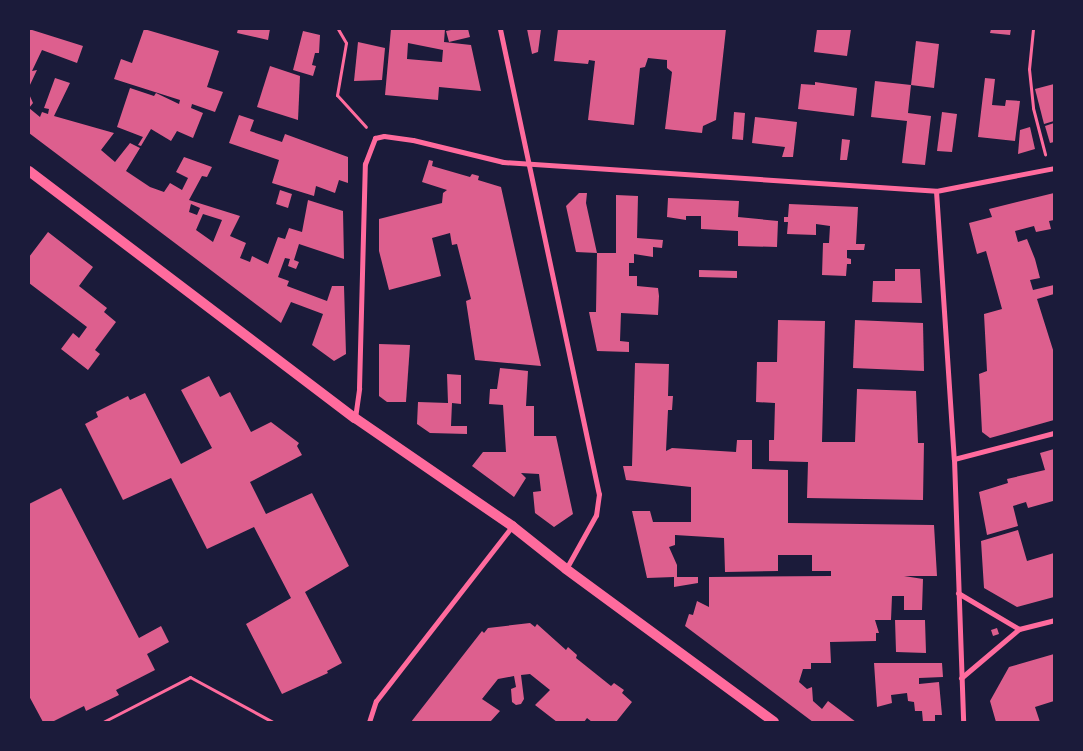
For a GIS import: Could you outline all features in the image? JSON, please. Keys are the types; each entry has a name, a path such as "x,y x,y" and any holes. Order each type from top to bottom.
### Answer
{"main road":[{"path":"29,171 355,418 512,526 566,570 774,722"}],"street":[{"path":"500,29 531,163 599,494 596,515 566,570"},
{"path":"355,418 359,388 365,164 375,138 384,136 413,140 497,162 936,191 1052,169"},
{"path":"936,191 954,459 962,722"},
{"path":"954,459 1054,433"},
{"path":"369,722 376,701 512,526"},
{"path":"958,593 1019,629"},
{"path":"961,678 1019,629 1054,620"}],"path":[{"path":"338,29 346,43 338,95 375,138"},
{"path":"1033,29 1029,69 1033,108 1052,169"},
{"path":"104,722 190,677 273,722"}],"building":[{"path":"29,29 83,46 77,63 42,50 32,71 37,70 29,87"},
{"path":"144,29 219,51 207,87 223,92 215,112 192,104 191,108 203,113 193,138 177,131 171,141 151,129 141,146 138,145 143,137 117,127 130,88 154,96 156,93 179,104 180,100 114,79 121,59 132,63"},
{"path":"238,29 270,29 268,40 237,33"},
{"path":"391,29 445,29 444,42 471,45 481,91 439,87 438,100 385,95","holes":["408,43 443,50 442,62 407,59"]},
{"path":"468,29 470,37 449,42 446,31"},
{"path":"527,29 541,29 538,52 532,54"},
{"path":"558,29 726,29 716,120 703,126 702,133 665,129 672,72 667,68 667,60 648,58 645,67 640,68 634,125 588,120 595,61 589,60 588,64 554,61"},
{"path":"817,29 851,29 847,56 814,52"},
{"path":"991,29 1011,29 1010,35 990,33"},
{"path":"303,31 320,35 319,53 315,53 312,65 316,66 313,76 293,70"},
{"path":"916,41 939,44 934,88 911,85"},
{"path":"358,42 385,48 382,80 354,81"},
{"path":"270,66 300,76 298,120 257,107"},
{"path":"55,78 70,83 54,116 114,133 101,150 115,162 130,143 140,148 126,171 150,187 164,192 170,183 182,190 188,178 176,172 184,157 212,167 207,177 202,176 189,200 240,216 230,236 246,243 240,258 250,262 252,256 268,264 278,237 285,239 289,228 302,232 308,200 343,211 344,259 299,244 294,260 299,262 296,269 288,266 290,259 285,258 278,277 289,281 287,286 327,301 332,286 344,286 346,354 334,361 312,345 323,314 291,302 281,323 29,133 29,108 40,117 42,112 48,114 49,109 44,108","holes":["191,204 200,208 197,215 189,212","203,214 222,220 213,242 196,230"]},
{"path":"985,78 995,79 992,105 1005,106 1006,100 1020,101 1015,141 978,137"},
{"path":"875,81 911,85 908,113 931,116 925,165 902,163 907,121 871,117"},
{"path":"815,82 857,88 854,116 798,109 801,84 815,85"},
{"path":"1054,84 1054,121 1044,124 1035,89"},
{"path":"29,94 33,103 29,108"},
{"path":"734,112 745,113 743,140 732,139"},
{"path":"942,112 957,114 952,152 937,151"},
{"path":"239,115 254,120 250,131 282,142 285,134 348,157 348,183 339,180 335,193 316,186 314,196 272,183 279,160 229,143"},
{"path":"755,117 797,122 793,157 782,157 785,147 752,143"},
{"path":"1054,123 1054,142 1050,143 1045,126"},
{"path":"1030,127 1035,149 1018,154 1020,130"},
{"path":"842,139 850,140 847,160 840,160"},
{"path":"429,160 433,161 432,166 470,177 472,174 479,176 478,180 501,187 541,366 475,360 466,301 471,299 457,244 452,245 450,233 432,238 441,276 389,290 379,251 379,219 442,203 443,193 447,190 422,182"},
{"path":"280,190 292,194 288,208 276,204"},
{"path":"579,193 587,193 586,203 597,253 576,252 566,206"},
{"path":"1054,193 1054,220 1049,221 1051,229 1036,232 1034,226 1015,231 1018,242 1027,239 1035,259 1040,278 1030,280 1033,290 1054,285 1054,294 1037,299 1054,353 1054,420 990,438 982,432 979,374 987,371 984,314 1002,309 986,251 977,254 969,223 992,217 989,209"},
{"path":"616,195 638,196 637,238 663,240 662,248 653,247 653,257 634,254 634,263 629,263 629,276 637,276 637,286 658,288 659,296 658,315 621,313 620,341 629,342 629,352 597,351 589,312 596,312 597,253 616,253"},
{"path":"668,198 739,201 738,217 778,221 777,247 738,246 738,231 701,229 701,216 686,216 686,220 667,217"},
{"path":"789,204 858,207 856,244 865,244 864,250 847,250 847,258 851,259 851,264 847,264 846,276 822,275 823,243 829,243 830,226 816,224 816,235 787,234 788,222 784,222 784,217 788,217"},
{"path":"48,232 93,267 79,286 107,308 104,312 116,322 95,350 100,354 88,370 61,349 73,333 79,338 87,327 29,283 29,257"},
{"path":"895,269 920,269 922,303 872,302 873,281 895,281"},
{"path":"699,270 737,271 737,278 699,277"},
{"path":"778,320 825,321 822,442 855,442 857,389 916,391 918,443 924,443 923,500 807,498 808,462 769,461 769,440 774,440 775,403 756,402 757,362 777,362"},
{"path":"855,320 923,323 924,371 853,368"},
{"path":"379,344 410,345 406,402 387,402 379,396"},
{"path":"635,363 669,364 668,396 673,396 672,410 668,410 666,451 672,448 736,452 737,440 752,440 752,469 788,470 788,523 934,525 937,576 904,576 923,579 922,610 904,610 904,596 892,596 891,620 875,620 879,633 876,633 876,641 830,642 831,663 811,663 811,669 803,669 799,682 807,689 812,687 813,701 822,709 828,701 856,722 813,722 685,626 689,614 693,615 697,601 709,607 709,577 831,576 831,571 812,571 812,555 778,555 778,571 725,572 724,538 675,535 675,545 669,547 677,565 677,577 698,577 698,583 674,587 674,577 647,578 632,511 650,511 653,522 691,522 691,487 626,480 623,466 632,466"},
{"path":"500,368 528,371 526,406 534,406 534,436 556,436 573,514 554,527 535,513 533,492 541,491 539,474 521,473 526,478 514,497 472,466 483,452 506,452 503,405 489,404 490,389 497,389"},
{"path":"447,374 461,375 461,404 452,403 451,426 467,426 467,434 430,433 417,424 418,402 448,403"},
{"path":"209,376 220,397 230,392 251,432 271,422 299,443 297,446 302,455 250,482 266,514 312,493 349,566 305,592 342,663 327,671 328,673 282,694 246,624 291,598 254,527 207,549 171,478 123,500 85,424 98,417 96,412 128,396 130,400 145,393 181,464 212,448 181,390"},
{"path":"1054,449 1054,505 1053,501 1028,508 1026,502 1013,506 1018,526 987,535 979,492 1008,483 1007,479 1045,470 1040,453"},
{"path":"61,488 139,638 161,626 169,642 147,654 155,670 116,690 119,695 86,711 84,706 52,722 43,722 29,696 29,504"},
{"path":"1018,530 1027,561 1054,553 1054,597 1017,607 984,588 981,541"},
{"path":"895,620 925,620 926,653 896,652"},
{"path":"530,623 535,627 537,624 566,650 568,647 577,655 576,658 611,686 614,683 624,690 622,693 632,702 616,722 592,722 587,718 584,722 557,722 535,705 550,690 530,674 521,675 524,699 521,704 516,705 512,702 511,689 516,687 514,676 498,679 482,699 500,711 490,722 411,722 482,631 484,633 488,628"},
{"path":"997,628 999,634 993,636 991,630"},
{"path":"1054,654 1054,701 1035,707 1040,722 996,722 990,701 1009,667"},
{"path":"874,663 942,663 943,677 919,678 919,684 939,682 942,715 935,715 935,722 923,722 922,711 915,711 914,702 908,701 907,693 891,695 892,703 877,707"}]}
